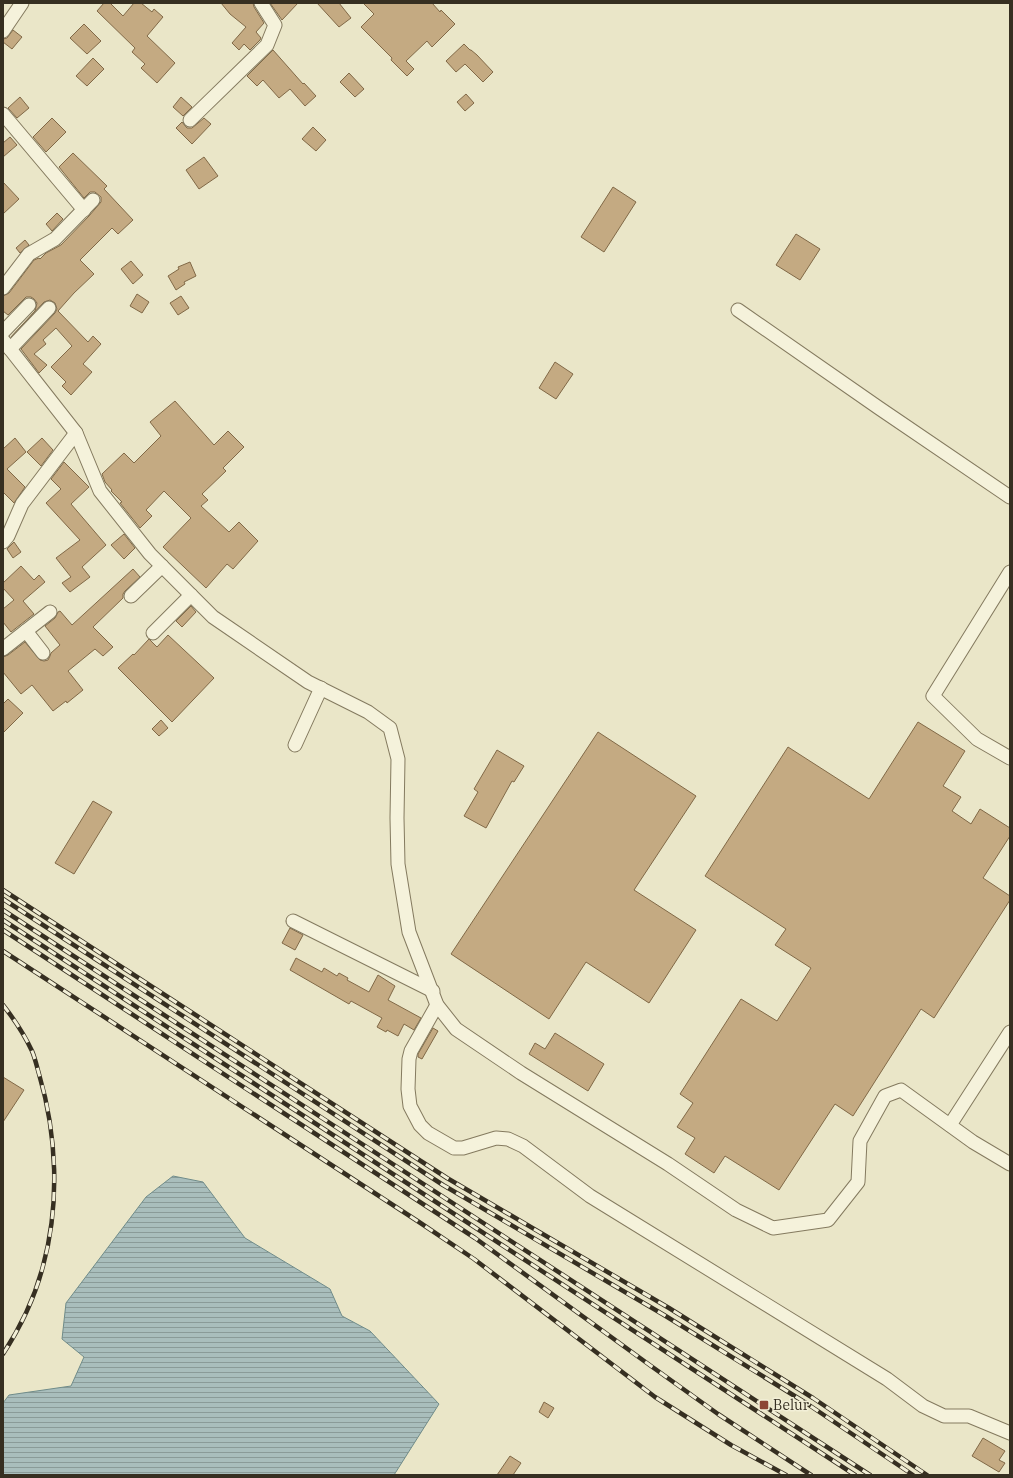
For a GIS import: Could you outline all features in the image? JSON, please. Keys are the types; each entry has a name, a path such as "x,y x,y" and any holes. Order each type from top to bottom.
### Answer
{"street":[{"path":"190,120 267,44 275,25 261,3"},
{"path":"3,31 20,4"},
{"path":"3,114 84,210"},
{"path":"3,288 29,254 55,239 93,200"},
{"path":"3,332 29,305"},
{"path":"49,308 7,344 76,433 100,491 150,554 213,617 308,682 368,712 390,728 398,759 398,864 409,932 433,991 437,1005 456,1029 521,1073 668,1164 736,1210 773,1228 828,1220 858,1182 860,1141 885,1096 901,1090 973,1142 1010,1164"},
{"path":"738,310 1010,497"},
{"path":"3,542 8,536 22,504 76,433"},
{"path":"131,596 162,566"},
{"path":"1010,572 933,696 977,739 1010,758"},
{"path":"153,633 191,595"},
{"path":"3,649 50,612"},
{"path":"26,631 43,653"},
{"path":"295,745 321,688"},
{"path":"293,921 433,991"},
{"path":"437,1005 411,1051 409,1059 408,1089 410,1106 420,1125 428,1133 454,1148 463,1148 496,1138 508,1139 523,1146 590,1196 887,1379 923,1406 944,1416 969,1416 1010,1433"},
{"path":"950,1125 1010,1032"}],"shaded area":[{"path":"173,1176 203,1182 245,1238 330,1289 342,1316 370,1331 439,1404 394,1475 3,1475 3,1403 9,1395 71,1386 84,1357 62,1339 66,1303 146,1197"}],"building":[{"path":"104,3 110,3 123,16 134,3 141,3 152,12 154,9 163,17 147,36 175,63 157,83 141,68 145,64 132,52 135,48 97,11"},
{"path":"221,3 253,3 264,23 256,32 261,38 260,40 250,50 244,44 239,50 232,43 246,27 230,14"},
{"path":"270,3 298,3 282,20"},
{"path":"317,3 339,3 351,18 339,27"},
{"path":"363,3 432,3 440,12 441,10 455,24 432,47 427,41 406,61 414,69 407,76 391,60 392,58 361,27 374,14"},
{"path":"84,24 101,41 87,54 70,38"},
{"path":"13,30 22,37 12,49 3,42 3,39 7,38"},
{"path":"464,44 493,72 483,82 465,64 456,72 446,61"},
{"path":"273,50 303,84 304,83 316,96 305,106 290,89 279,98 263,80 257,86 247,76"},
{"path":"93,58 104,69 87,86 76,76"},
{"path":"349,73 364,89 355,97 340,82"},
{"path":"466,94 474,103 465,111 457,102"},
{"path":"20,97 29,108 17,118 8,108"},
{"path":"181,97 192,107 183,116 173,107"},
{"path":"52,118 66,132 46,152 33,137"},
{"path":"204,118 211,124 192,144 176,128 182,122 187,128 192,128"},
{"path":"313,127 326,140 316,151 302,139"},
{"path":"10,137 17,145 3,157 3,143"},
{"path":"73,153 107,186 104,189 133,220 118,234 112,228 80,260 94,274 58,311 88,342 93,336 101,344 83,364 92,372 71,395 62,386 66,382 51,367 72,346 56,328 43,340 46,344 34,354 47,365 39,373 21,349 55,313 57,309 55,303 50,300 44,302 11,337 35,311 37,303 31,297 26,297 8,315 3,311 3,296 9,293 34,260 40,259 46,253 61,245 101,202 101,197 95,192 90,192 84,198 59,167"},
{"path":"204,157 218,176 199,189 186,170"},
{"path":"3,182 19,199 3,214"},
{"path":"613,187 636,202 604,252 581,237"},
{"path":"57,213 63,219 52,231 46,224"},
{"path":"796,234 820,249 800,280 776,265"},
{"path":"25,240 29,245 20,253 16,248"},
{"path":"131,261 143,275 133,284 121,269"},
{"path":"190,262 196,276 184,282 185,284 176,290 168,276 179,269 178,267"},
{"path":"137,294 149,302 142,313 130,306"},
{"path":"181,296 189,308 178,315 170,303"},
{"path":"555,362 573,374 556,399 539,388"},
{"path":"175,401 214,445 228,431 244,447 223,468 226,471 202,494 208,500 201,506 229,532 239,522 258,541 233,569 227,564 206,588 163,547 191,518 164,491 146,510 152,516 140,528 120,503 122,502 111,491 112,490 105,482 102,474 124,453 134,463 161,436 150,422"},
{"path":"15,438 26,452 7,469 25,487 14,503 3,492 3,449"},
{"path":"42,438 53,450 41,466 27,452"},
{"path":"64,462 89,487 71,504 106,545 82,567 90,577 70,592 62,583 71,577 56,558 80,540 46,503 61,489 51,479"},
{"path":"124,534 135,548 124,559 111,545"},
{"path":"14,542 21,552 13,558 7,549"},
{"path":"21,566 34,580 39,575 45,582 23,601 34,614 11,632 3,622 3,609 14,600 3,588 3,583"},
{"path":"133,569 140,577 125,591 123,598 93,627 113,647 103,656 95,649 68,671 83,690 67,703 66,701 53,711 32,685 21,694 3,672 3,657 25,642 40,660 48,660 51,653 60,645 45,626 55,618 58,612 60,611 72,625"},
{"path":"191,606 196,612 182,627 176,621"},
{"path":"168,635 214,678 172,722 118,668 133,654 134,655 149,639 157,647"},
{"path":"8,699 23,713 3,733 3,704"},
{"path":"161,720 168,728 159,736 152,729"},
{"path":"918,722 965,751 943,786 961,797 952,811 971,824 980,809 1010,828 1010,836 983,878 1010,896 1010,900 934,1018 921,1009 853,1116 835,1104 779,1190 725,1156 714,1173 685,1154 695,1138 677,1127 693,1103 680,1094 741,999 777,1021 811,968 775,945 786,929 705,876 788,747 869,799"},
{"path":"598,732 696,796 634,890 696,930 649,1003 586,962 549,1019 451,954"},
{"path":"497,750 524,766 514,782 512,781 486,828 464,816 478,792 474,789"},
{"path":"93,801 112,812 74,874 55,863"},
{"path":"290,928 303,935 295,950 282,943"},
{"path":"296,958 322,972 324,968 337,976 339,973 348,978 347,980 369,992 378,975 395,986 388,1000 421,1018 414,1030 404,1024 398,1036 387,1030 386,1032 377,1027 382,1018 351,1001 349,1004 290,970"},
{"path":"433,1028 438,1031 422,1059 418,1057 418,1054"},
{"path":"555,1033 604,1064 588,1091 529,1054 535,1043 545,1049"},
{"path":"3,1077 24,1090 3,1122"},
{"path":"544,1402 554,1408 548,1418 539,1412"},
{"path":"983,1438 1005,1451 999,1460 1005,1463 999,1472 972,1456"},
{"path":"510,1456 521,1463 513,1475 497,1475"}],"railway":[{"path":"3,890 447,1178 669,1308 813,1398 927,1475"},
{"path":"3,899 443,1185 664,1315 806,1403 913,1475"},
{"path":"3,910 870,1475"},
{"path":"3,920 855,1475"},
{"path":"3,930 475,1238 718,1414 811,1475"},
{"path":"3,951 474,1259 655,1397 731,1445 786,1475"},
{"path":"3,1005 22,1033 32,1051 35,1060 50,1121 54,1170 52,1218 43,1266 36,1289 26,1312 3,1354"}],"place":[{"name":"Belur","path":"764,1405"}]}
